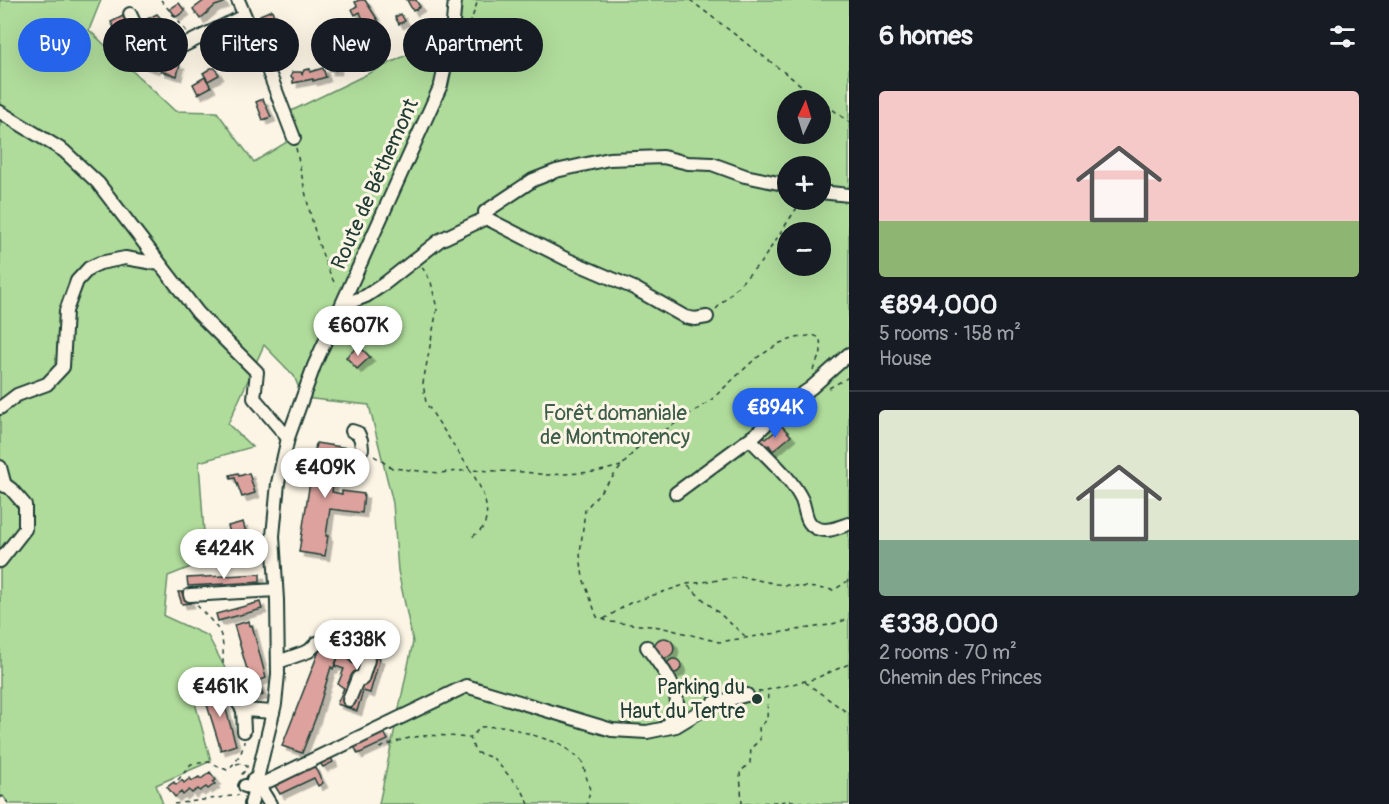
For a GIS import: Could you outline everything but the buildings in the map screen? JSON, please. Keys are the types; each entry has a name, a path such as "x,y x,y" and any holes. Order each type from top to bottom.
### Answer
{"street":[{"path":"238,0 294,138"},
{"name":"Route de Béthemont","path":"453,18 455,0"},
{"path":"130,14 145,46 168,53 195,42 244,16"},
{"name":"Route de Béthemont","path":"250,789 259,766 273,712 278,662 273,536 278,483 288,438 314,366 441,85 444,72"},
{"path":"0,112 64,151 98,183 198,313 257,372 254,398 288,438"},
{"path":"486,218 485,212 533,180 556,171 609,159 663,157 688,164 712,164 745,176 777,183"},
{"path":"831,193 849,195"},
{"path":"344,302 375,290 440,240 486,218"},
{"path":"486,218 566,258 634,288 685,316 695,319 707,317"},
{"path":"0,408 16,395 47,384 63,367 66,311 78,281 89,268 100,263 125,258 160,264"},
{"path":"676,493 750,439 786,405 811,388 849,354"},
{"path":"352,431 360,436 362,449"},
{"path":"750,439 791,482 802,502 809,523 817,529 826,530 849,524"},
{"path":"0,467 3,483 12,489 25,505 25,529 0,561"},
{"path":"190,595 276,590"},
{"path":"278,662 309,651 317,643 334,638 353,646 357,644 366,647"},
{"path":"349,700 358,678 362,679 368,660 356,657 353,646"},
{"path":"647,647 674,685 676,693 674,716 671,723 663,729"},
{"path":"270,804 250,789 466,686 612,730 647,732 676,726 714,703 747,694"},
{"path":"233,695 243,710 244,731"},
{"path":"243,710 273,712"}],"path":[{"path":"161,0 195,42"},
{"path":"472,18 478,0"},
{"path":"690,0 849,122"},
{"path":"294,138 316,239 325,266 344,302"},
{"path":"707,317 728,299 762,261 795,210"},
{"path":"417,258 431,282 437,309 423,383 426,403 478,482 486,505 486,517 482,529 472,537"},
{"path":"374,456 392,468 439,473 470,470 547,475 596,472 622,465"},
{"path":"603,619 630,603 687,584 743,577 777,584 834,590 849,580"},
{"path":"687,584 746,637 829,625 849,619"},
{"path":"190,595 219,632 223,647 222,667 225,682 233,695"},
{"path":"747,694 804,682 849,664"},
{"path":"804,682 849,714"},
{"path":"768,690 767,720 759,727 760,740 751,748 750,763 740,772 744,804 790,801 819,804"},
{"path":"470,738 481,727 505,726 561,744 582,761 590,790 587,804"},
{"path":"235,764 243,747 244,731"},
{"path":"380,748 401,738 432,734 470,738"},
{"path":"470,738 474,752 493,758 522,790 529,804"},
{"path":"174,804 250,789 240,777 247,769 247,766 242,763 235,764 226,770 209,762 190,765 178,780"},
{"path":"0,798 3,796 9,804"}],"green space":[{"name":"Forêt domaniale de Montmorency","path":"0,0 101,0 91,25 91,18 18,18 18,72 91,72 91,32 103,43 103,72 134,72 175,111 217,112 254,162 292,139 285,114 372,72 391,72 391,63 403,57 403,72 543,72 543,18 453,18 454,0 849,0 849,804 379,804 413,642 398,571 393,503 369,405 303,398 294,376 264,345 228,424 252,447 199,462 206,561 168,576 164,616 208,636 226,670 189,681 211,761 156,785 163,804 9,804 3,796 0,798"}],"place":[{"name":"Parking du Haut du Tertre","path":"757,699"}]}
